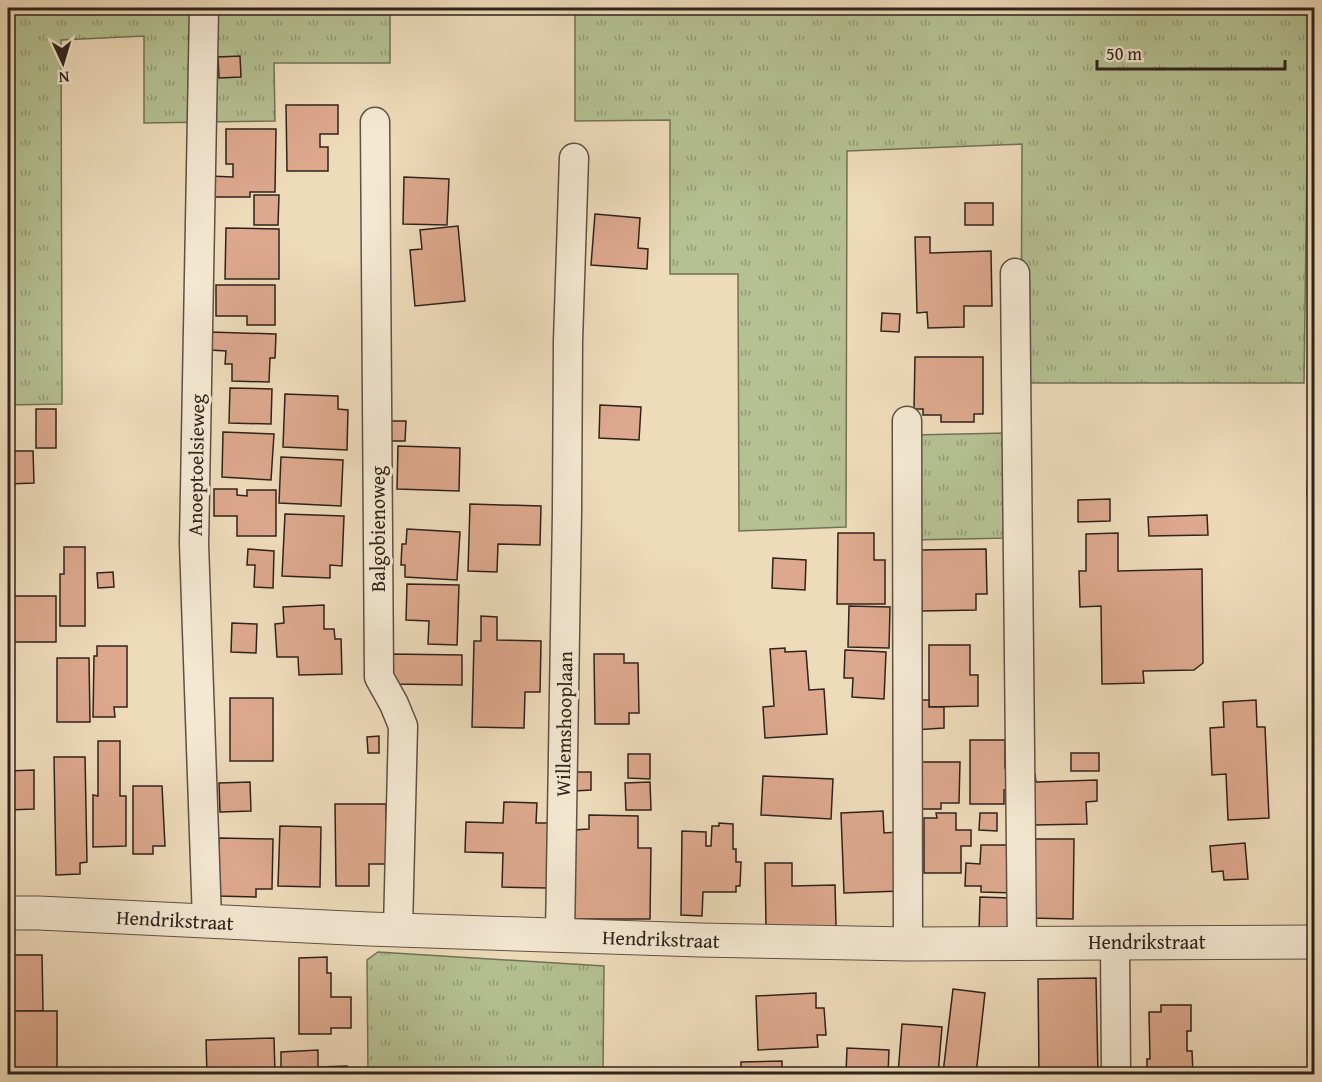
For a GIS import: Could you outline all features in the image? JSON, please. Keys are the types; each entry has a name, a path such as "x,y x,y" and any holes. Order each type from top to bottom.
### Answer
{"street":[{"name":"Anoeptoelsieweg","path":"204,8 194,544 207,921"},
{"name":"Balgobienoweg","path":"375,122 379,677 403,726 398,929"},
{"name":"Willemshooplaan","path":"560,936 568,341 574,158"},
{"path":"1015,273 1022,944"},
{"path":"907,422 908,944"},
{"name":"Hendrikstraat","path":"8,913 560,936 908,944 1314,942"},
{"path":"1115,942 1116,1074"}],"green space":[{"path":"8,8 390,8 390,63 274,63 275,121 144,123 144,36 61,40 62,404 8,405"},
{"path":"575,8 1309,8 1304,383 1021,383 1022,144 847,151 846,527 739,531 738,274 670,274 670,120 575,121"},
{"path":"1007,433 1008,538 913,540 913,435"},
{"path":"378,952 604,966 603,1074 368,1074 367,960"}],"building":[{"path":"240,56 241,77 219,78 218,57"},
{"path":"286,105 338,105 338,134 320,134 320,147 328,147 328,171 287,171"},
{"path":"226,129 276,129 275,192 250,192 250,197 210,197 210,176 233,177 233,164 226,164"},
{"path":"404,177 449,179 447,225 403,224"},
{"path":"254,195 279,195 278,225 254,225"},
{"path":"965,203 993,203 993,225 965,225"},
{"path":"595,214 640,218 638,248 648,249 647,269 591,265"},
{"path":"458,226 465,301 415,306 410,250 422,249 420,230"},
{"path":"226,228 279,229 279,279 225,279"},
{"path":"915,237 930,237 930,253 991,251 992,306 964,306 964,327 928,328 927,312 917,313"},
{"path":"216,285 275,285 275,325 247,325 247,316 216,316"},
{"path":"882,313 900,314 899,332 881,331"},
{"path":"210,332 276,334 275,358 270,358 269,382 232,381 232,364 225,364 226,351 210,350"},
{"path":"915,357 983,357 983,414 974,414 974,422 941,422 941,415 923,415 923,409 914,409"},
{"path":"230,388 272,389 271,424 229,423"},
{"path":"285,394 338,396 338,409 348,410 347,450 283,447"},
{"path":"600,405 641,407 639,440 599,438"},
{"path":"36,409 56,409 56,448 36,448"},
{"path":"391,421 406,421 405,441 391,441"},
{"path":"223,432 274,434 271,480 222,477"},
{"path":"398,446 460,448 459,491 397,489"},
{"path":"8,451 33,451 34,483 8,484"},
{"path":"281,457 343,460 341,506 279,503"},
{"path":"1308,462 1314,462 1314,496 1307,496"},
{"path":"214,489 237,489 237,495 247,496 247,490 276,490 276,536 237,536 237,516 214,516"},
{"path":"1110,499 1110,521 1078,522 1078,500"},
{"path":"1312,500 1314,501 1314,555 1312,555"},
{"path":"470,504 541,506 540,545 498,544 497,572 468,571"},
{"path":"285,514 344,516 342,566 330,565 330,578 282,576"},
{"path":"1207,515 1208,535 1149,536 1148,517"},
{"path":"407,529 460,532 457,580 405,577 405,565 401,565 402,544 406,544"},
{"path":"838,533 874,533 874,560 885,560 885,604 837,604"},
{"path":"1118,533 1118,571 1202,569 1203,663 1194,670 1143,671 1144,683 1102,684 1101,606 1080,607 1079,571 1086,571 1086,534"},
{"path":"64,547 85,547 85,626 60,626 60,574 64,574"},
{"path":"248,549 274,551 273,588 254,587 255,565 247,565"},
{"path":"986,549 987,594 976,594 976,610 922,611 921,550"},
{"path":"773,558 806,560 805,590 772,588"},
{"path":"113,572 114,587 98,588 97,573"},
{"path":"407,584 459,585 457,645 428,644 429,621 406,620"},
{"path":"8,596 56,596 56,642 11,642 11,632 8,632"},
{"path":"324,605 324,629 334,629 335,639 341,639 342,674 299,675 298,657 277,657 275,624 284,623 283,607"},
{"path":"849,606 890,607 889,648 848,647"},
{"path":"481,616 497,617 497,640 541,641 540,692 525,692 524,728 472,727 474,641 481,641"},
{"path":"1310,622 1314,622 1314,683 1311,683"},
{"path":"232,623 257,624 256,653 231,652"},
{"path":"929,645 970,645 970,675 978,675 978,706 929,707"},
{"path":"97,646 127,646 127,707 114,707 115,717 93,717 94,656 97,656"},
{"path":"785,648 785,652 806,651 809,690 824,689 827,734 765,738 763,707 774,706 770,649"},
{"path":"845,650 886,652 884,699 852,697 853,678 844,678"},
{"path":"391,654 462,655 462,685 390,684"},
{"path":"594,654 624,654 624,663 638,663 639,713 629,713 629,724 595,724"},
{"path":"57,658 89,658 90,722 57,722"},
{"path":"230,698 273,698 273,761 230,761"},
{"path":"914,700 929,700 929,707 944,707 944,728 914,730"},
{"path":"1256,700 1257,727 1265,727 1269,818 1228,820 1226,774 1212,775 1210,728 1224,727 1223,702"},
{"path":"1308,724 1314,724 1314,804 1309,804"},
{"path":"379,736 379,753 368,753 367,737"},
{"path":"970,740 1005,740 1005,768 1009,771 1009,788 1004,790 1004,804 970,804"},
{"path":"98,741 120,741 120,796 126,796 126,846 93,847 93,795 98,796"},
{"path":"1071,753 1099,753 1099,771 1071,771"},
{"path":"628,754 650,754 650,779 628,778"},
{"path":"54,757 85,757 87,862 80,863 80,874 56,875"},
{"path":"922,762 960,762 959,803 941,803 941,809 921,809"},
{"path":"34,770 34,809 8,810 8,771"},
{"path":"574,772 591,772 591,790 574,791"},
{"path":"1026,774 1035,774 1036,782 1097,780 1097,801 1086,802 1087,824 1034,825"},
{"path":"763,776 833,779 831,819 761,815"},
{"path":"250,782 251,811 220,812 219,783"},
{"path":"650,782 651,810 626,810 625,783"},
{"path":"133,786 162,786 165,846 153,846 153,854 133,854"},
{"path":"504,802 537,803 536,823 549,823 547,888 502,887 503,853 465,852 466,822 503,823"},
{"path":"335,804 386,804 386,864 369,864 369,886 336,886"},
{"path":"883,811 884,833 898,832 901,891 844,893 841,813"},
{"path":"936,813 956,813 956,830 971,830 971,846 961,846 961,873 924,873 924,818 937,818"},
{"path":"980,813 997,813 997,831 979,830"},
{"path":"589,815 638,816 638,848 651,848 650,919 573,919 573,830 589,829"},
{"path":"719,823 733,824 733,849 736,849 736,862 741,862 740,886 736,886 736,892 703,892 702,916 681,915 682,831 706,832 706,846 711,846 712,826 719,826"},
{"path":"280,826 321,827 320,887 278,886"},
{"path":"219,838 273,839 272,889 256,889 256,897 218,896"},
{"path":"1030,839 1074,839 1073,919 1030,918"},
{"path":"1245,843 1248,879 1224,880 1223,871 1212,872 1210,846"},
{"path":"981,845 1012,845 1015,893 981,892 981,886 965,886 966,863 980,864"},
{"path":"765,863 792,863 792,886 835,885 836,926 766,927"},
{"path":"980,897 1011,898 1010,932 979,932"},
{"path":"8,955 42,955 43,1011 8,1011"},
{"path":"327,957 327,973 331,973 331,997 351,997 351,1028 331,1028 331,1034 299,1034 299,958"},
{"path":"1096,978 1098,1074 1039,1074 1038,979"},
{"path":"953,989 985,993 976,1074 943,1073"},
{"path":"816,993 816,1008 824,1008 826,1035 817,1035 818,1047 758,1050 756,996"},
{"path":"1161,1005 1191,1005 1191,1031 1187,1031 1187,1051 1192,1051 1193,1074 1147,1074 1147,1059 1150,1059 1149,1012 1161,1012"},
{"path":"8,1011 57,1011 57,1072 8,1073"},
{"path":"902,1024 942,1027 938,1074 898,1074"},
{"path":"274,1038 275,1074 207,1074 206,1040"},
{"path":"847,1048 889,1050 888,1074 846,1074"},
{"path":"318,1050 318,1067 347,1066 348,1074 281,1074 281,1052"},
{"path":"782,1061 782,1074 741,1074 741,1062"}]}
